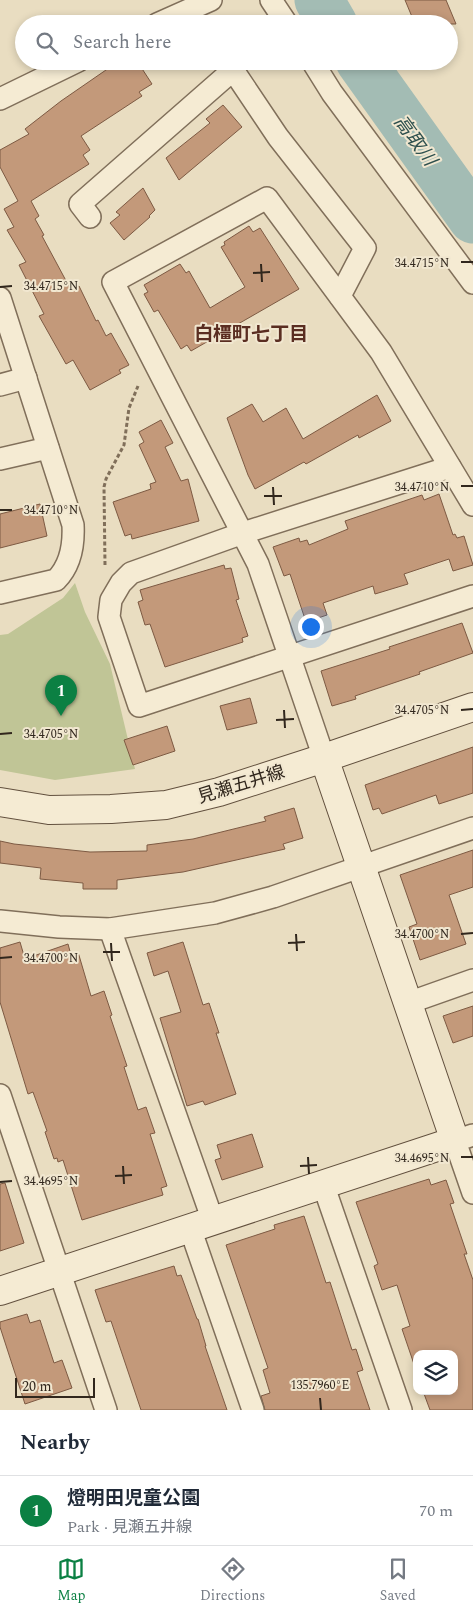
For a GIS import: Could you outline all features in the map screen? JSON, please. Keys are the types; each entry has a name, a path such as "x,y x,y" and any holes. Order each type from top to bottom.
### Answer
{"street":[{"path":"271,0 280,15"},
{"path":"188,15 202,11"},
{"path":"0,99 60,70"},
{"path":"90,217 80,204 226,70"},
{"path":"233,70 278,137 365,248 340,296"},
{"path":"318,70 332,93 473,284"},
{"path":"473,505 381,352 267,198 113,282 258,564 408,1003 464,1138 473,1193"},
{"path":"0,298 74,525 74,543 62,574 56,580 0,593"},
{"path":"0,385 26,378"},
{"path":"0,459 48,448"},
{"path":"450,467 242,533 131,573 121,583 111,600 109,617 138,706 473,596"},
{"name":"見瀬五井線","path":"0,802 49,810 111,809 166,805 219,792 473,707"},
{"path":"0,921 59,927 110,929 215,913 273,897 473,828"},
{"path":"110,929 201,1224 253,1410"},
{"path":"408,1003 473,980"},
{"path":"0,1095 6,1134 60,1271 106,1410"},
{"path":"0,1291 464,1138"},
{"path":"323,1184 401,1410"}],"path":[{"path":"111,600 106,572 104,487 106,479 124,445 129,408 133,396 139,384 159,370"}],"green space":[{"path":"75,583 85,612 110,664 135,769 55,780 0,770 0,635 8,634 63,598"}],"building":[{"path":"405,0 446,0 452,15 411,15"},
{"path":"106,70 143,70 152,84 139,92 142,96 81,136 90,150 83,155 89,164 31,201 39,216 35,219 44,235 42,236 71,290 79,286 96,321 98,320 106,336 111,333 129,365 119,370 121,373 90,390 73,360 66,364 39,316 44,314 19,265 26,262 7,230 14,227 4,209 18,201 0,167 0,150 29,134 25,129"},
{"path":"223,105 242,127 179,180 166,158 210,123 206,119"},
{"path":"143,188 155,210 150,217 124,240 110,223 120,215 116,212"},
{"path":"249,226 253,232 260,228 299,289 191,351 187,345 181,349 158,310 154,312 144,294 148,292 144,285 180,264 186,273 189,271 210,308 245,287 221,247 225,245 224,242"},
{"path":"377,395 391,421 359,438 358,435 306,464 304,462 255,489 227,418 252,404 263,422 286,408 303,439"},
{"path":"161,420 173,443 165,447 181,481 188,479 199,521 132,539 131,534 125,536 113,502 151,489 150,484 156,482 139,445 144,442 139,432"},
{"path":"439,494 453,535 455,534 457,538 464,536 473,565 453,571 449,559 404,574 408,584 375,594 373,586 323,603 327,615 306,622 290,574 284,576 273,547 299,538 300,542 307,540 309,545 348,529 345,521 422,495 424,500"},
{"path":"40,504 47,536 0,548 0,514"},
{"path":"224,565 225,569 231,568 239,599 236,600 248,636 242,638 243,642 165,667 150,624 145,625 138,602 143,600 140,590"},
{"path":"462,623 473,653 419,672 420,674 355,696 356,699 332,706 321,671"},
{"path":"250,698 257,723 227,730 220,706"},
{"path":"167,726 175,751 133,765 124,740"},
{"path":"473,747 473,793 439,804 436,795 382,814 379,808 373,810 365,785"},
{"path":"294,808 303,838 283,844 285,849 183,872 117,880 117,889 83,889 83,883 40,879 41,868 0,863 0,841 90,852 147,851 147,845 193,839 266,821 264,817"},
{"path":"473,850 473,887 449,895 466,944 420,960 409,927 417,924 400,875"},
{"path":"20,942 25,959 68,944 71,955 78,952 91,996 104,991 112,1015 110,1016 127,1066 124,1067 138,1110 146,1107 155,1133 150,1134 167,1186 161,1188 163,1195 82,1220 63,1160 58,1162 57,1158 54,1159 45,1132 47,1131 33,1092 28,1094 0,1002 0,948"},
{"path":"183,942 203,1005 209,1003 219,1033 216,1033 236,1094 205,1105 203,1101 187,1106 160,1018 181,1012 168,971 154,976 147,953"},
{"path":"473,1006 473,1036 453,1043 443,1016"},
{"path":"252,1134 263,1167 222,1180 215,1160 221,1158 217,1145"},
{"path":"429,1179 431,1185 446,1180 454,1203 450,1204 467,1254 464,1254 473,1280 473,1410 430,1410 424,1395 458,1395 458,1350 413,1350 413,1361 402,1329 410,1326 397,1285 382,1290 374,1266 378,1264 356,1202"},
{"path":"5,1183 24,1243 0,1251 0,1184"},
{"path":"304,1216 326,1283 330,1282 352,1350 356,1349 363,1370 357,1372 370,1410 265,1410 261,1396 270,1393 263,1370 268,1368 226,1245 275,1229 274,1225"},
{"path":"174,1266 177,1276 181,1275 198,1319 205,1346 227,1410 141,1410 111,1321 106,1322 95,1290"},
{"path":"27,1314 30,1323 40,1320 54,1363 62,1360 72,1388 25,1404 0,1322"}],"waterway":[{"name":"高取川","path":"319,0 328,15"},
{"name":"高取川","path":"366,70 473,219"}],"place":[{"name":"燈明田児童公園","path":"61,716"}],"district":[{"name":"白橿町七丁目","path":"251,333"}]}
